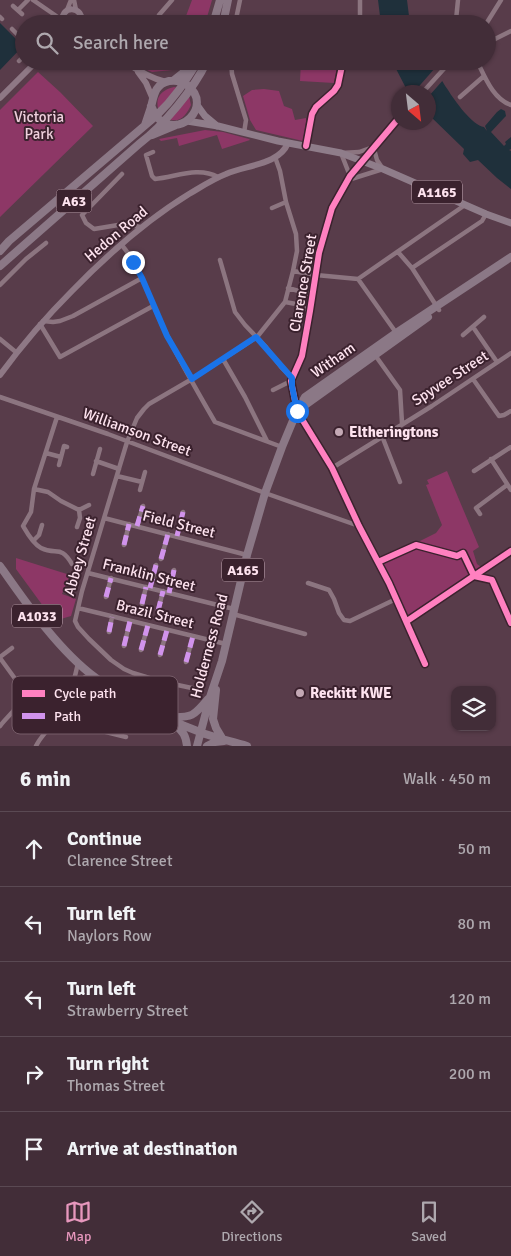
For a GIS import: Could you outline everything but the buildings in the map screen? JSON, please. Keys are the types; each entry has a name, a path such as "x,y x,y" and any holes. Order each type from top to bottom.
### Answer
{"highway":[{"path":"216,15 220,0"},
{"path":"225,15 228,0"},
{"name":"A63","path":"170,81 185,70"},
{"name":"A63","path":"0,250 171,101 191,88 195,70"},
{"name":"A63","path":"0,266 148,137 163,122 203,70"},
{"path":"145,125 152,97 157,88 170,81 191,88 197,105 193,116 187,122 176,126 163,122 156,116 151,106"},
{"name":"A63","path":"148,137 176,126"},
{"name":"Witham","path":"297,411 373,352 499,269 511,258"},
{"name":"Witham","path":"297,411 304,396 373,352"},
{"name":"Holderness Road","path":"196,746 226,644 247,555 265,493 297,411"},
{"name":"A1033","path":"0,566 60,644 94,676"},
{"path":"207,746 225,739 216,728 213,719 216,680"},
{"path":"178,717 188,717 194,714 210,697"},
{"name":"A1033","path":"178,723 247,746"},
{"path":"178,727 182,730 186,738 187,746"}],"main road":[{"name":"A1165","path":"197,105 218,126"},
{"name":"A1165","path":"187,122 218,126 341,154 383,169 511,223"}],"street":[{"path":"12,6 20,12 28,0"},
{"path":"33,0 53,15"},
{"path":"72,0 76,10 81,15"},
{"path":"65,15 72,0"},
{"path":"159,15 172,0"},
{"path":"237,15 240,0"},
{"path":"360,0 360,15"},
{"path":"456,15 458,0"},
{"path":"492,15 501,0"},
{"path":"51,13 76,10"},
{"path":"12,29 15,32"},
{"path":"496,38 511,31"},
{"path":"0,98 28,70"},
{"path":"136,70 152,78 170,81"},
{"path":"136,70 146,83 152,97"},
{"path":"232,70 246,120 244,133"},
{"path":"306,146 312,114 316,107 334,91 338,85 342,70"},
{"path":"429,85 443,70"},
{"path":"481,70 491,88 498,96 510,103"},
{"path":"460,98 484,76"},
{"name":"Clarence Street","path":"291,380 302,356 319,253 332,208 349,178 391,128"},
{"path":"278,141 277,156 286,202 296,234 293,271 285,302 310,310"},
{"name":"Hedon Road","path":"0,375 42,322 88,274 140,227 218,177 271,160 286,149 288,143"},
{"path":"375,147 377,160 383,169 349,178 341,154 359,152 375,147"},
{"path":"153,152 146,155 152,176 156,179 193,172 211,173 218,177"},
{"path":"122,174 82,215 86,223 94,229 124,224 140,227"},
{"path":"272,208 286,202"},
{"path":"293,271 358,279 465,204"},
{"path":"412,268 482,221 486,214"},
{"path":"0,286 26,259 46,243"},
{"path":"121,244 142,278 167,336 215,422 282,447"},
{"path":"398,252 412,268 438,308"},
{"path":"220,260 236,312 291,380 297,411 332,468 407,622 425,664"},
{"path":"142,278 73,316 60,321 42,322 60,357 153,306"},
{"path":"358,279 397,335"},
{"path":"288,288 313,295"},
{"name":"Abbey Street","path":"143,676 133,673 111,660 78,627 75,621 127,442 144,409 256,337 285,302"},
{"path":"462,335 484,317"},
{"path":"473,327 497,362"},
{"path":"0,339 17,353"},
{"path":"373,352 400,390 402,423"},
{"name":"Spyvee Street","path":"332,468 432,406 511,353"},
{"path":"222,359 245,397 267,441"},
{"path":"473,379 500,416 511,411"},
{"path":"273,390 291,380"},
{"path":"292,390 296,397 301,399 304,396"},
{"name":"Williamson Street","path":"0,398 108,434 359,526"},
{"path":"57,417 34,489 31,512 23,526 42,548 63,552 72,564"},
{"path":"382,436 400,482"},
{"path":"58,465 64,446 67,447"},
{"path":"474,471 511,447"},
{"path":"92,474 100,449"},
{"path":"46,453 61,457"},
{"path":"492,459 511,490"},
{"path":"96,460 119,469"},
{"path":"140,490 144,472"},
{"path":"117,476 142,482"},
{"path":"480,514 476,508 507,485"},
{"path":"34,489 48,492 79,510"},
{"path":"79,510 89,505"},
{"path":"137,526 143,506"},
{"path":"77,527 80,518 79,510"},
{"path":"176,536 183,512"},
{"name":"Field Street","path":"104,518 247,555"},
{"path":"124,545 129,524"},
{"path":"34,540 39,535 42,525"},
{"path":"161,559 168,534"},
{"path":"66,555 70,550"},
{"path":"407,622 511,551"},
{"path":"142,604 156,564"},
{"path":"158,611 174,570"},
{"name":"Franklin Street","path":"88,573 166,592 305,634"},
{"path":"106,597 111,578"},
{"path":"308,583 328,590 344,620 350,621 396,599"},
{"name":"Brazil Street","path":"78,608 226,644"},
{"path":"109,632 112,616"},
{"path":"124,646 130,621"},
{"path":"141,650 148,625"},
{"path":"160,654 167,630"},
{"path":"186,662 193,636"},
{"path":"12,648 0,657 13,676"},
{"path":"75,676 78,663"},
{"name":"Abbey Street","path":"178,685 201,690"},
{"path":"0,726 12,712"},
{"path":"36,746 44,734"},
{"path":"111,734 126,738"}],"green space":[{"path":"192,0 212,0 208,15 186,15"},
{"path":"147,70 173,70 152,72"},
{"path":"301,70 336,70 334,83 300,81"},
{"name":"Victoria Park","path":"38,72 93,126 0,217 0,110"},
{"path":"174,87 179,88 159,111 158,98 162,92"},
{"path":"252,90 279,91 284,106 292,109 295,120 306,118 303,141 256,130 250,120 243,96"},
{"path":"189,96 191,105 185,115 177,120 169,119"},
{"path":"205,130 223,132 250,140 222,149 217,135 179,146 177,138 161,141 159,139"},
{"path":"447,471 479,547 473,551 477,564 485,570 403,624 378,562 436,533 442,525 426,485 429,484 427,480"},
{"path":"16,558 70,575 62,594 76,599 71,616 54,621 16,569"}],"water":[{"path":"378,0 407,0 409,15 380,15"},
{"path":"0,23 15,38 15,54 0,70"},
{"path":"397,70 434,70 464,112 487,131 485,126 497,112 501,109 505,111 506,116 491,132 504,146 505,142 511,137 511,149 509,150 511,151 511,189 478,160 470,162 463,154 464,149 436,122 436,85 404,85"}],"pier":[{"path":"433,70 437,70 444,79 436,88 436,85 420,85"}],"marked path":[{"path":"137,526 143,506"},
{"path":"177,536 183,512"},
{"path":"124,545 129,524"},
{"path":"161,559 168,534"},
{"path":"150,588 156,565"},
{"path":"169,593 174,570"},
{"path":"106,597 111,578"},
{"path":"142,604 146,587"},
{"path":"158,611 163,591"},
{"path":"109,632 112,617"},
{"path":"124,646 130,621"},
{"path":"141,650 148,625"},
{"path":"160,655 167,630"},
{"path":"186,662 193,636"}],"cycle path":[{"path":"306,146 312,114 316,107 338,85 341,70"},
{"path":"391,127 350,176 332,208 319,253 302,356 291,381 297,411 332,468 359,526 389,583 425,664"},
{"path":"378,562 416,545 457,556 463,553 474,576 492,580 511,623"},
{"path":"407,621 511,551"}],"place":[{"name":"Eltheringtons","path":"339,432"},
{"name":"Reckitt KWE","path":"300,693"}],"route":[{"path":"133,262 167,336 192,379 256,337 292,378 297,411"}]}
